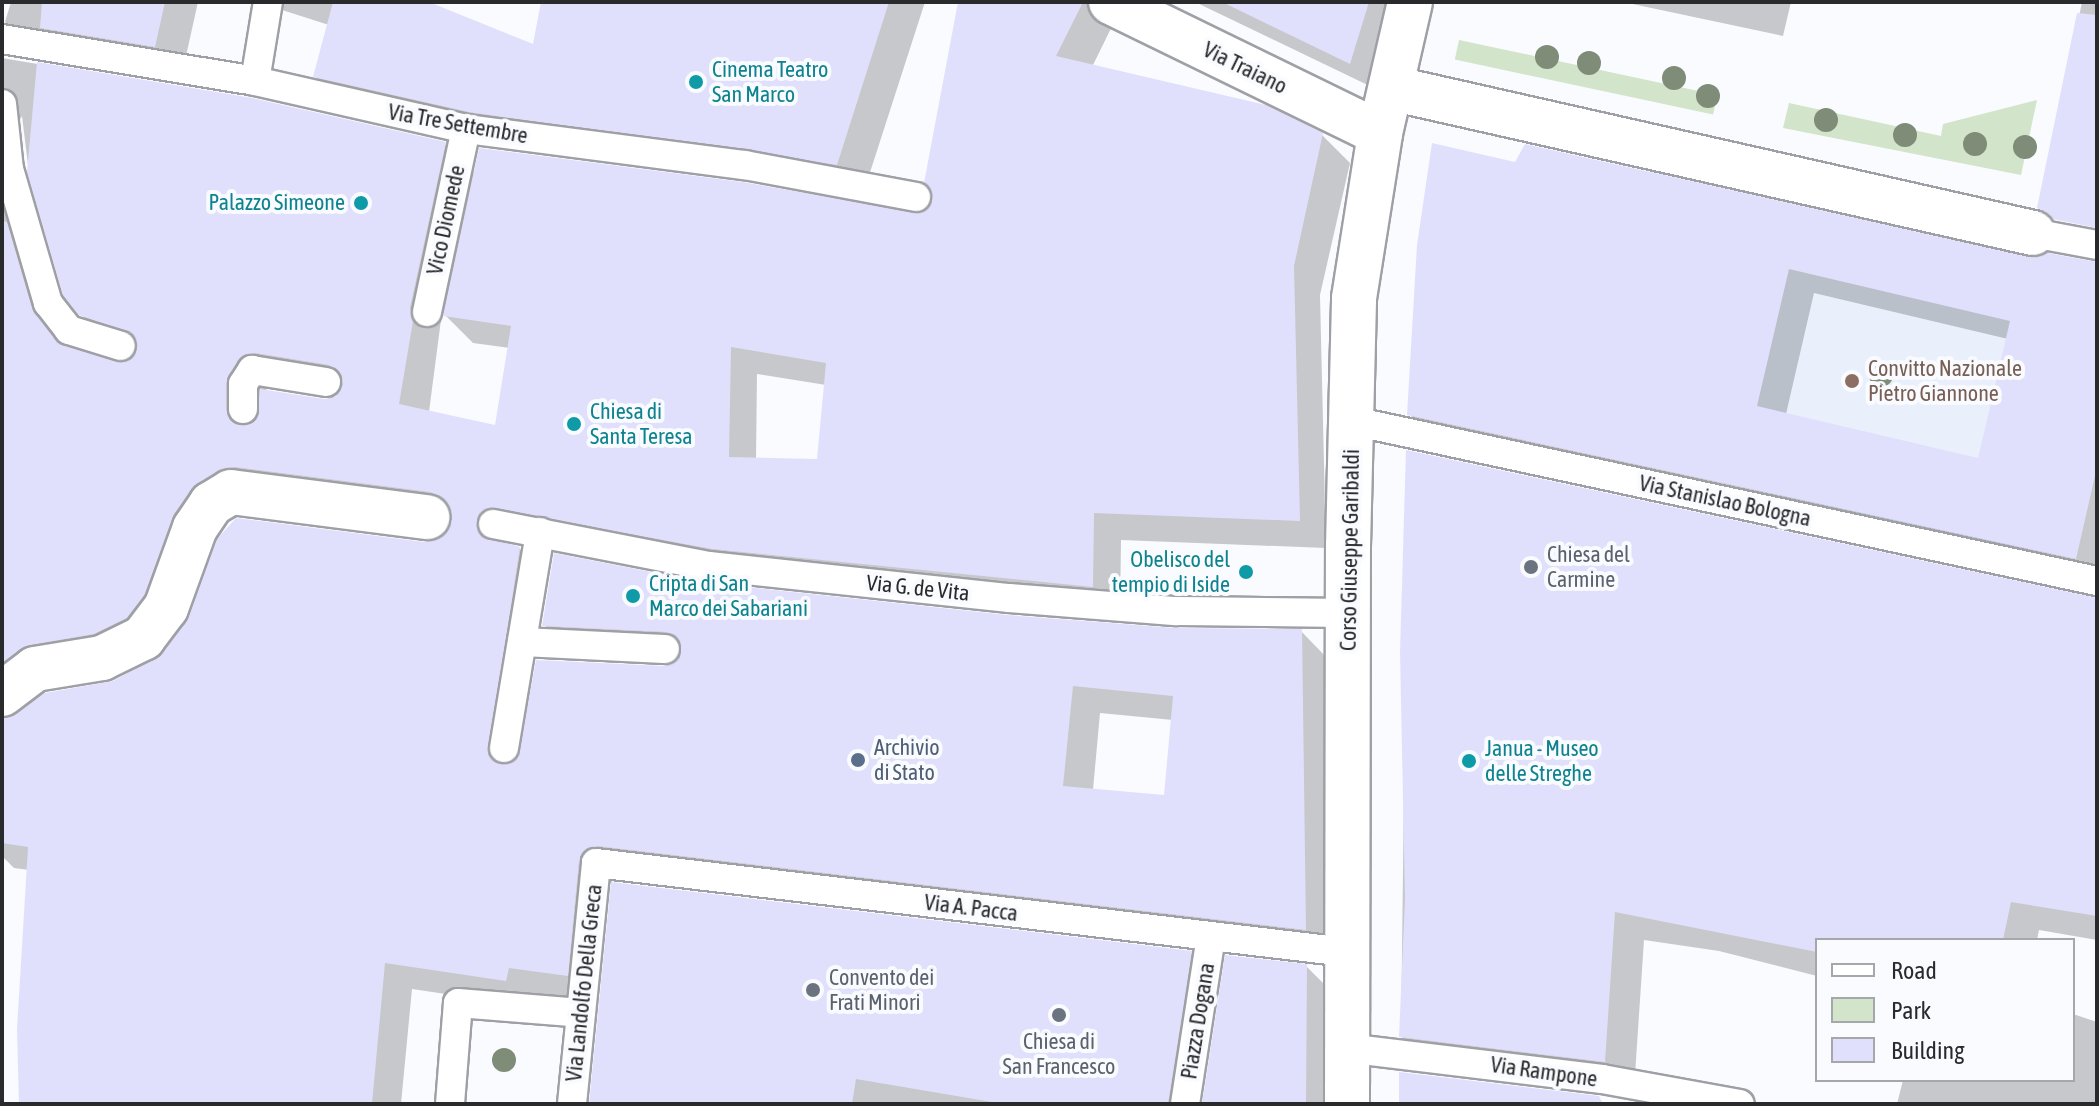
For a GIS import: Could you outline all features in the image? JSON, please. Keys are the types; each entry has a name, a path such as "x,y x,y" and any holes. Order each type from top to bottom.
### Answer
{"street":[{"name":"Via Traiano","path":"1111,2 1380,133"},
{"name":"Corso Giuseppe Garibaldi","path":"1347,1104 1347,613 1354,298 1380,133 1410,2"},
{"path":"1391,88 2033,233"},
{"path":"2,694 35,669 102,658 143,638 166,608 195,528 211,504 233,485 427,517"}],"lane":[{"path":"255,81 268,2"},
{"name":"Via Tre Settembre","path":"2,39 255,81 466,129 745,165 916,197"},
{"path":"2,104 9,169 48,303 69,330 121,346"},
{"name":"Vico Diomede","path":"427,312 466,129"},
{"path":"2033,233 2097,245"},
{"path":"243,409 243,384 252,370 326,382"},
{"name":"Via Stanislao Bologna","path":"1353,421 2097,581"},
{"name":"Via G. de Vita","path":"493,524 709,566 1009,598 1176,611 1347,613"},
{"path":"504,748 540,532"},
{"path":"522,642 665,649"},
{"name":"Via A. Pacca","path":"596,863 1346,952"},
{"name":"Via Landolfo Della Greca","path":"572,1104 596,863"},
{"name":"Piazza Dogana","path":"1185,1104 1211,937"},
{"path":"450,1104 458,1003 581,1013"},
{"name":"Via Rampone","path":"1346,1048 1602,1079 1740,1104"}],"shaded area":[{"name":"Convitto Nazionale Pietro Giannone","path":"1655,162 2096,264 2030,553 1588,451"}],"green space":[{"path":"1459,40 1717,95 1713,114 1455,60"},
{"path":"2037,100 2021,175 1783,128 1789,103 1941,136 1943,124"}],"building":[{"path":"42,2 165,2 155,47 40,28"},
{"name":"Cinema Teatro San Marco","path":"333,2 429,2 533,44 541,2 889,2 837,165 469,112 313,77"},
{"path":"958,2 1083,2 1056,56 1266,105 1323,133 1294,266 1300,521 1094,513 1093,587 712,549 488,508 477,520 481,536 520,547 488,755 502,765 518,758 536,660 664,666 680,658 680,641 667,632 542,626 554,553 707,583 1007,615 1175,628 1302,629 1306,930 597,846 583,852 579,861 568,976 509,968 506,981 385,963 372,1104 19,1104 17,1029 28,847 2,843 2,718 45,693 113,681 162,654 189,617 217,539 236,518 424,542 446,533 452,519 443,498 430,492 234,467 219,470 191,490 174,514 144,596 127,618 94,634 30,645 2,663 2,221 7,222 32,308 56,340 117,362 132,359 137,350 133,334 79,315 63,295 27,172 37,62 252,98 446,142 410,308 413,321 399,404 495,425 511,326 443,316 479,148 742,182 921,213 933,199 924,183","holes":["731,347 826,363 817,459 729,457","255,353 329,365 342,375 343,385 333,398 324,399 260,389 257,418 244,426 235,424 226,410 226,383 238,360","1073,686 1173,696 1164,795 1063,786"]},
{"path":"1222,2 1369,2 1350,64"},
{"path":"2077,13 2097,15 2097,228 2053,219 2037,208"},
{"name":"Convitto Nazionale Pietro Giannone","path":"1432,143 1515,162 1525,144 2028,257 2047,253 2097,262 2097,467 2076,559 1407,415 1417,245","holes":["1789,269 2010,321 1978,458 1757,406"]},
{"path":"1406,450 2097,598 2097,916 2011,902 2003,938 1815,938 1815,952 1615,912 1605,1062 1399,1037 1405,899 1400,652"},
{"name":"Convento dei Frati Minori","path":"611,882 1192,951 1168,1104 1004,1104 856,1079 852,1104 589,1104"},
{"path":"1225,955 1307,964 1306,1104 1202,1104"},
{"path":"1399,1072 1599,1096 1603,1104 1399,1104"}],"place":[{"name":"Cinema Teatro San Marco","path":"696,82"},
{"name":"Palazzo Simeone","path":"361,203"},
{"name":"Convitto Nazionale Pietro Giannone","path":"1852,381"},
{"name":"Chiesa di Santa Teresa","path":"574,424"},
{"name":"Chiesa del Carmine","path":"1531,567"},
{"name":"Obelisco del tempio di Iside","path":"1246,572"},
{"name":"Cripta di San Marco dei Sabariani","path":"633,596"},
{"name":"Archivio di Stato","path":"858,760"},
{"name":"Janua - Museo delle Streghe","path":"1469,761"},
{"name":"Convento dei Frati Minori","path":"813,990"},
{"name":"Chiesa di San Francesco","path":"1059,1015"}]}
